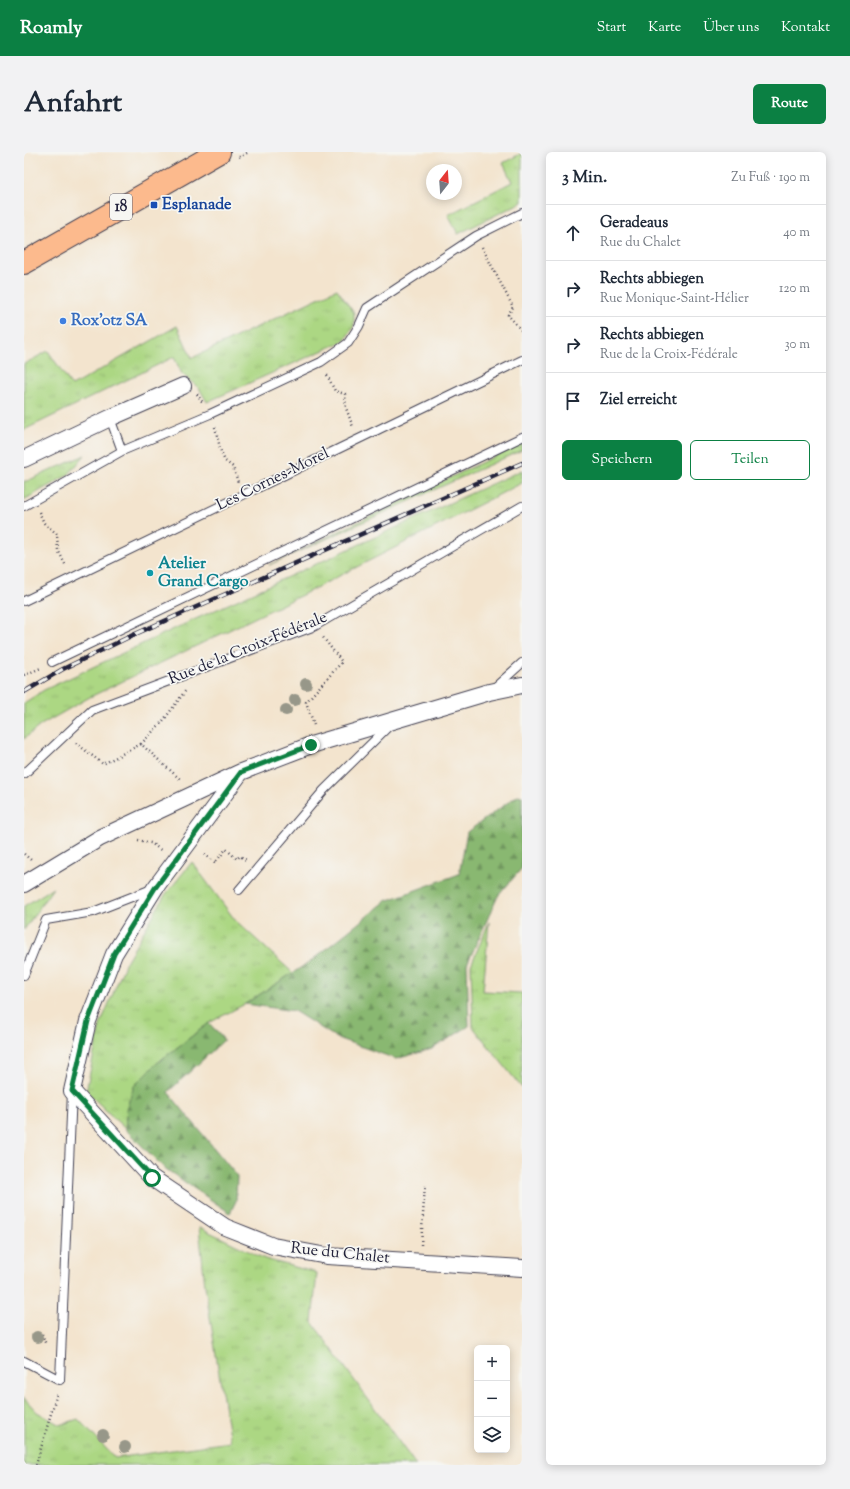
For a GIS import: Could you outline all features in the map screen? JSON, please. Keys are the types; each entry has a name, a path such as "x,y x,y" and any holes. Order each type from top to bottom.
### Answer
{"main road":[{"name":"18","path":"24,263 219,152"}],"street":[{"path":"24,459 110,418 183,386"},
{"path":"24,884 100,838 241,772 311,745 489,692 522,685"},
{"path":"72,1091 88,1021 114,954 155,888 241,772"},
{"name":"Rue du Chalet","path":"72,1091 152,1178 225,1227 273,1246 327,1256 522,1268"}],"lane":[{"path":"24,506 122,451 210,414 320,362 348,342 359,326 367,308 476,236 522,212"},
{"name":"Les Cornes-Morel","path":"24,601 522,360"},
{"path":"110,418 122,451"},
{"path":"52,662 522,437"},
{"name":"Rue de la Croix-Fédérale","path":"24,774 92,710 315,626 522,506"},
{"path":"489,692 522,663"},
{"path":"239,890 324,790 396,719"},
{"path":"24,974 46,920 93,912 155,888"},
{"path":"24,1360 60,1380 72,1091"}],"path":[{"path":"476,236 512,307 508,315 522,331"},
{"path":"320,362 335,391 345,394 346,408 358,439"},
{"path":"183,386 198,394 210,414"},
{"path":"215,427 221,452 225,461 233,467 238,483"},
{"path":"41,516 44,523 56,534 58,550 71,578"},
{"path":"314,726 306,702 342,662 322,636"},
{"path":"24,675 52,662"},
{"path":"65,735 103,764 141,744 163,721 202,669"},
{"path":"141,744 181,780"},
{"path":"137,839 151,843 164,853"},
{"path":"205,854 215,862 226,850 237,859 242,856"},
{"path":"420,1262 425,1185"},
{"path":"36,1465 52,1413 60,1380"}],"green space":[{"path":"522,153 522,202 458,234 448,215 512,182 503,163"},
{"path":"337,289 354,313 354,326 344,341 207,402 199,388 182,374 174,357 24,430 24,364 48,351 72,386 177,326 192,358"},
{"path":"522,443 522,450 269,565"},
{"path":"85,455 68,475 24,500 24,481"},
{"path":"522,470 522,483 302,595 90,697 41,725 24,739 24,703 44,690 178,627"},
{"path":"518,795 522,796 522,868 498,896 467,964 469,1026 432,1049 396,1059 337,1038 294,1011 245,1004 311,961 386,901 459,874 467,832"},
{"path":"192,862 235,920 293,973 245,1004 209,1023 157,1063 134,1086 127,1107 125,1129 86,1091 100,1025 126,962 165,895"},
{"path":"53,888 24,930 24,906"},
{"path":"489,922 483,991 522,993 522,1088 473,1027 471,965"},
{"path":"209,1023 224,1040 168,1092 237,1176 236,1201 230,1213 163,1167 125,1129 127,1107 134,1086 157,1063"},
{"path":"199,1227 265,1259 317,1273 312,1322 416,1465 24,1465 24,1398 37,1412 60,1425 78,1419 115,1458 230,1442 205,1286"}],"railway":[{"path":"24,692 63,669 133,635 522,463"}],"place":[{"name":"Esplanade","path":"154,205"},
{"name":"Rox'otz SA","path":"63,321"},
{"name":"Atelier Grand Cargo","path":"150,573"}],"route":[{"path":"152,1178 72,1091 88,1021 114,954 155,888 241,772 311,745"}]}
